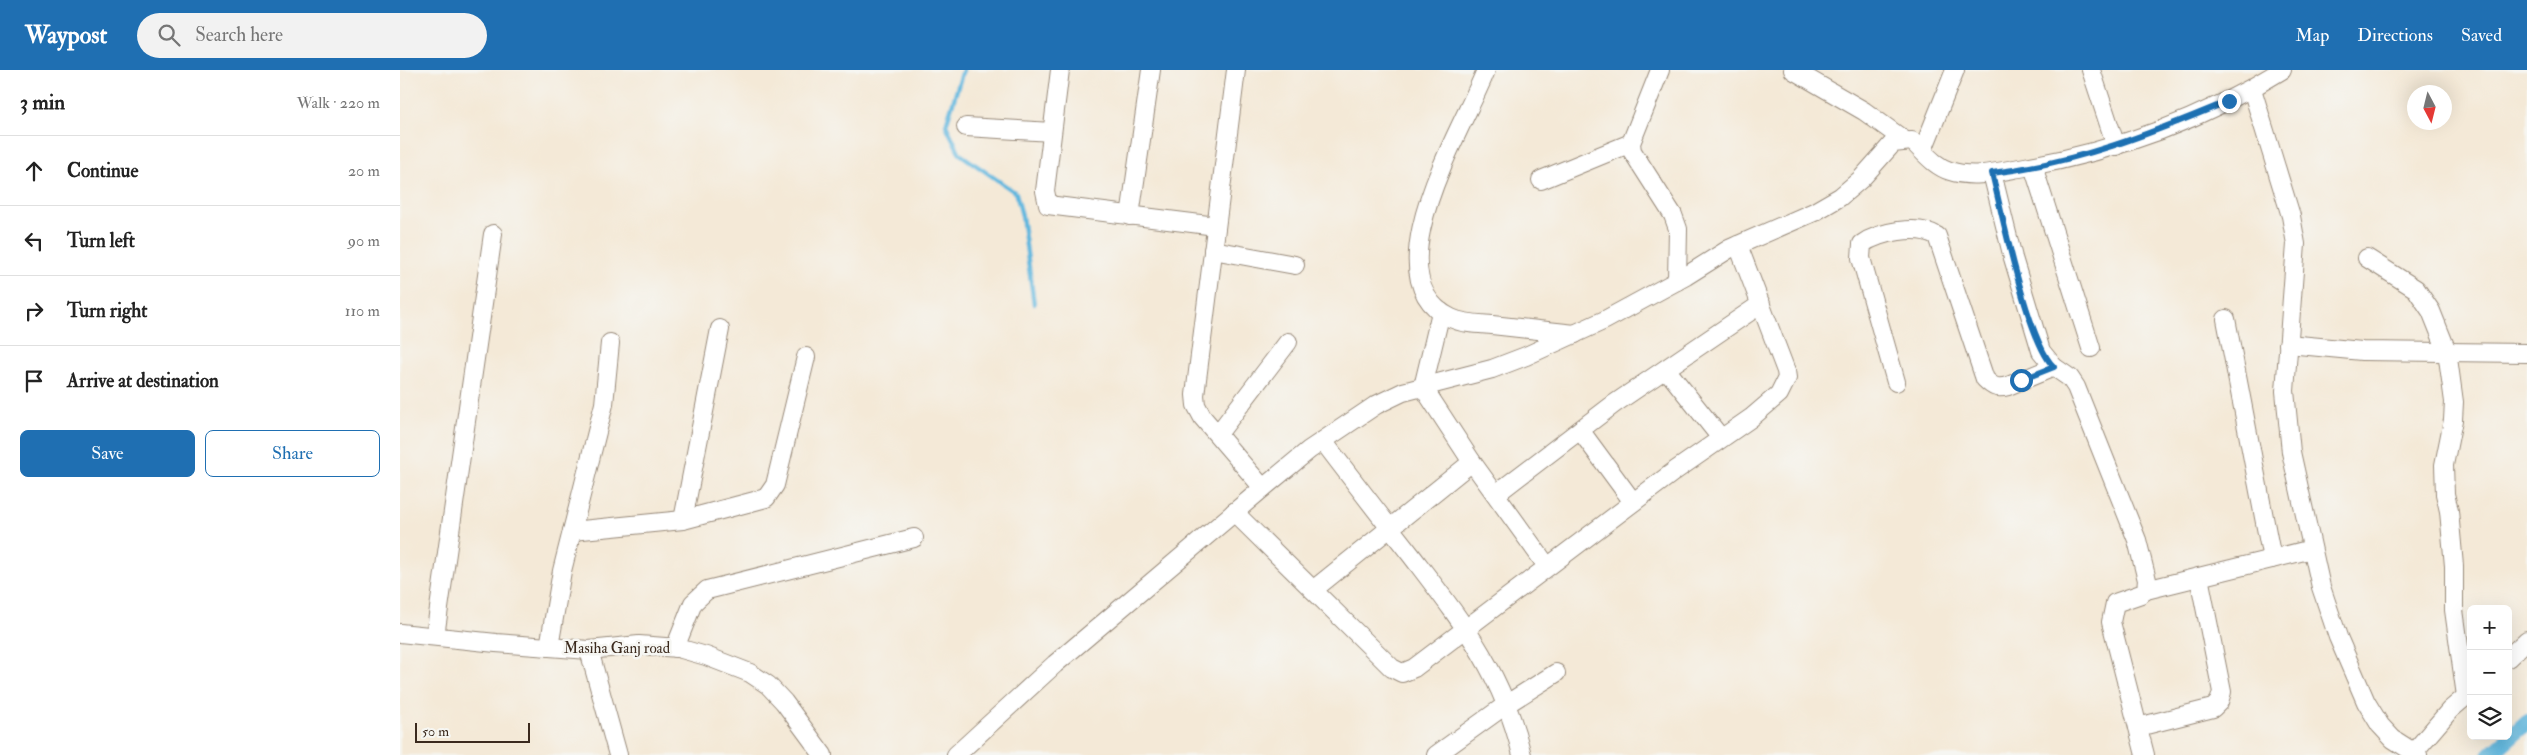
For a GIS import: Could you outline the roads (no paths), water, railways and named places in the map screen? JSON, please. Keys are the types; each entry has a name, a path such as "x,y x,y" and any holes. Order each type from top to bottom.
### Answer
{"street":[{"path":"1060,70 1045,197 1048,205 1216,226"},
{"path":"1130,216 1151,70"},
{"path":"1236,70 1195,395 1196,405 1203,418 1262,488"},
{"path":"1486,70 1474,101 1439,170 1430,193 1419,247 1419,270 1427,295 1441,312 1452,319 1575,334"},
{"path":"1660,70 1631,143 1632,151 1673,215 1678,229 1677,281"},
{"path":"1793,70 1864,112 1904,140"},
{"path":"1923,150 1955,70"},
{"path":"2091,70 2116,146"},
{"path":"956,755 1055,664 1262,488 1323,441 1390,396 1492,369 1575,334 1677,281 1738,245 1814,212 1840,197 1861,179 1893,142 1912,141 1935,163 1949,171 1979,174 1992,173 2060,162 2116,146 2170,126 2252,89 2282,70"},
{"path":"2252,89 2291,216 2296,244 2286,391 2291,452 2321,587 2338,637 2366,702 2380,725 2393,739 2416,753 2450,710 2467,695"},
{"path":"966,127 1052,132"},
{"path":"1541,180 1631,143"},
{"path":"2032,166 2091,348"},
{"path":"1992,173 2013,258 2041,351 2054,367 2070,378 2076,387 2118,488 2137,540 2147,580 2146,590"},
{"path":"1896,382 1861,258 1862,244 1866,241 1897,232 1930,231 1937,236 1984,379 1992,387 2008,386 2054,367"},
{"path":"435,636 493,234"},
{"path":"1234,512 1392,668 1402,673 1414,668 1633,502 1751,418 1779,394 1787,378 1738,245"},
{"path":"1213,250 1295,265"},
{"path":"2367,258 2416,289 2431,311 2447,351 2454,402 2453,420 2444,464 2445,494 2449,511 2454,566 2454,610 2467,688"},
{"path":"1496,494 1666,368 1761,304"},
{"path":"1441,312 1423,387 1472,462 1547,566"},
{"path":"2226,319 2272,559"},
{"path":"683,520 720,329"},
{"path":"1218,434 1288,342"},
{"path":"549,647 572,531 604,404 610,343"},
{"path":"2288,344 2362,351 2527,353"},
{"path":"572,531 683,520 754,503 766,498 772,492 806,358"},
{"path":"1666,368 1721,438"},
{"path":"1580,430 1633,502"},
{"path":"1323,441 1466,627 1499,684 1522,755"},
{"path":"1313,590 1472,462"},
{"path":"675,648 693,603 707,590 914,538"},
{"path":"2145,755 2111,622 2115,602 2141,594 2146,590 2312,549"},
{"path":"2138,727 2213,708 2219,702 2222,692 2199,577"},
{"name":"Masiha Ganj road","path":"400,633 589,650 639,645 675,648 706,656 750,673 768,685 784,702 823,755"},
{"path":"2512,654 2527,640"},
{"path":"589,650 618,755"},
{"path":"1436,755 1507,704 1556,673"}],"waterway":[{"path":"963,70 946,125 960,154 1016,193 1022,216 1034,304"},
{"path":"2490,755 2527,722"}]}
